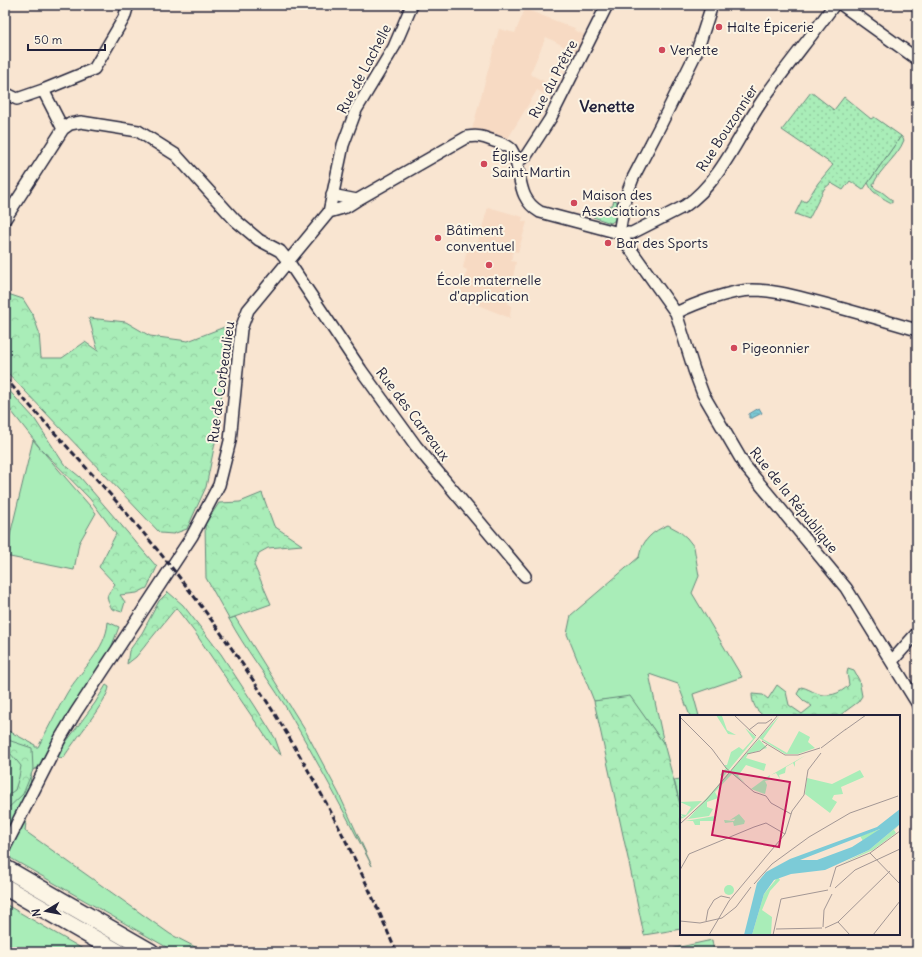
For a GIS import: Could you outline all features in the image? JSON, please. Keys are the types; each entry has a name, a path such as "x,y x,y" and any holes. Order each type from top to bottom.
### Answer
{"highway":[{"path":"7,869 151,952"},
{"path":"5,887 118,952"}],"street":[{"path":"5,93 17,99 94,69 124,18 128,5"},
{"name":"Rue de Lachelle","path":"327,214 343,146 356,110 394,47 412,5"},
{"name":"Rue du Prêtre","path":"516,162 526,156 550,119 607,5"},
{"path":"327,214 346,207 467,137 479,135 508,146 513,150 523,192 527,201 534,208 540,212 619,233 625,199 633,178 697,51 712,5"},
{"name":"Rue Bouzonnier","path":"619,233 632,233 692,201 725,163 762,102 834,5"},
{"path":"842,5 917,59"},
{"path":"5,219 63,129 43,90"},
{"name":"Rue des Carreaux","path":"63,129 70,124 81,122 138,131 176,155 235,220 259,240 280,251 361,370 416,446 525,576"},
{"path":"332,195 357,200"},
{"name":"Rue de Corbeaulieu","path":"5,847 58,742 76,712 192,536 218,485 230,441 241,329 248,310 327,214"},
{"name":"Rue de la République","path":"619,233 676,313 703,394 745,466 846,588 917,703"},
{"path":"676,313 689,306 708,299 750,290 763,290 786,294 852,311 917,330"},
{"path":"892,661 917,633"}],"shaded area":[{"path":"525,9 575,28 574,30 588,36 579,54 546,37 530,74 554,87 549,96 537,90 507,140 477,129 472,130 499,29 515,33"},
{"name":"École maternelle d'application","path":"488,207 523,217 522,221 527,222 518,252 513,251 511,261 516,262 508,304 511,306 510,318 458,297 467,270 463,268 467,249 476,249"}],"green space":[{"path":"811,92 834,110 844,97 871,119 874,117 901,136 863,190 850,181 843,190 831,183 824,189 809,219 795,214 802,200 806,202 818,183 833,165 782,130"},
{"path":"901,136 904,140 898,152 880,173 873,185 874,188 892,200 892,203 873,191 868,183"},
{"path":"614,200 617,201 615,220 611,223 593,217 594,209 601,212 613,204"},
{"path":"5,293 23,299 33,315 39,332 41,358 62,358 85,342 98,351 89,318 126,322 150,336 188,341 227,326 229,340 216,438 206,487 187,529 173,534 160,533 5,370"},
{"path":"5,386 34,418 64,464 80,477 157,567 147,588 137,593 120,595 125,602 122,612 112,609 107,598 108,593 115,584 99,567 116,534 90,499 41,449 5,403"},
{"path":"33,440 96,513 79,543 74,570 5,556"},
{"path":"262,493 274,526 302,545 268,548 259,553 254,565 271,604 229,619 206,578 205,524 219,503 240,502"},
{"path":"668,525 679,531 694,547 699,576 692,593 742,677 693,694 699,715 690,715 678,684 649,674 664,744 630,697 594,701 567,634 571,615 639,557 640,551 646,541 658,530"},
{"path":"168,592 183,605 221,654 275,738 281,755 274,749 196,634 176,608 136,657 127,664 129,651 142,633 159,601"},
{"path":"235,617 305,730 339,794 372,866 329,784 284,704 229,619"},
{"path":"108,622 119,627 111,648 65,721 39,767 33,770 32,768 25,831 170,934 205,952 175,952 5,855 5,729 35,745 35,747 38,747 67,693 98,651 103,642"},
{"path":"848,669 854,671 859,680 862,696 858,702 840,715 763,715 759,712 753,701 752,694 763,695 768,699 777,685 786,692 789,705 802,714 812,706 797,694 801,687 825,695 838,693 849,685 847,673"},
{"path":"106,685 109,687 107,693 97,711 64,757 59,758 58,753 95,703"},
{"path":"630,696 664,744 680,804 680,929 644,935 594,701"},
{"path":"5,739 32,748 33,770 23,794 5,811 5,797 15,790 21,766 8,751 5,752"},
{"path":"680,779 680,804 674,780"},
{"path":"5,904 88,952 5,952"},
{"path":"712,940 714,952 661,952 662,951"}],"water":[{"path":"759,408 762,413 749,418 749,414"}],"railway":[{"path":"5,378 111,495 152,543 206,612 238,658 269,704 325,800 374,901 396,952"}],"place":[{"name":"Halte Épicerie","path":"719,27"},
{"name":"Venette","path":"662,50"},
{"name":"Église Saint-Martin","path":"484,164"},
{"name":"Maison des Associations","path":"574,203"},
{"name":"Bâtiment conventuel","path":"438,238"},
{"name":"Bar des Sports","path":"608,243"},
{"name":"École maternelle d'application","path":"489,265"},
{"name":"Pigeonnier","path":"734,348"}],"district":[{"name":"Venette","path":"607,106"}]}
